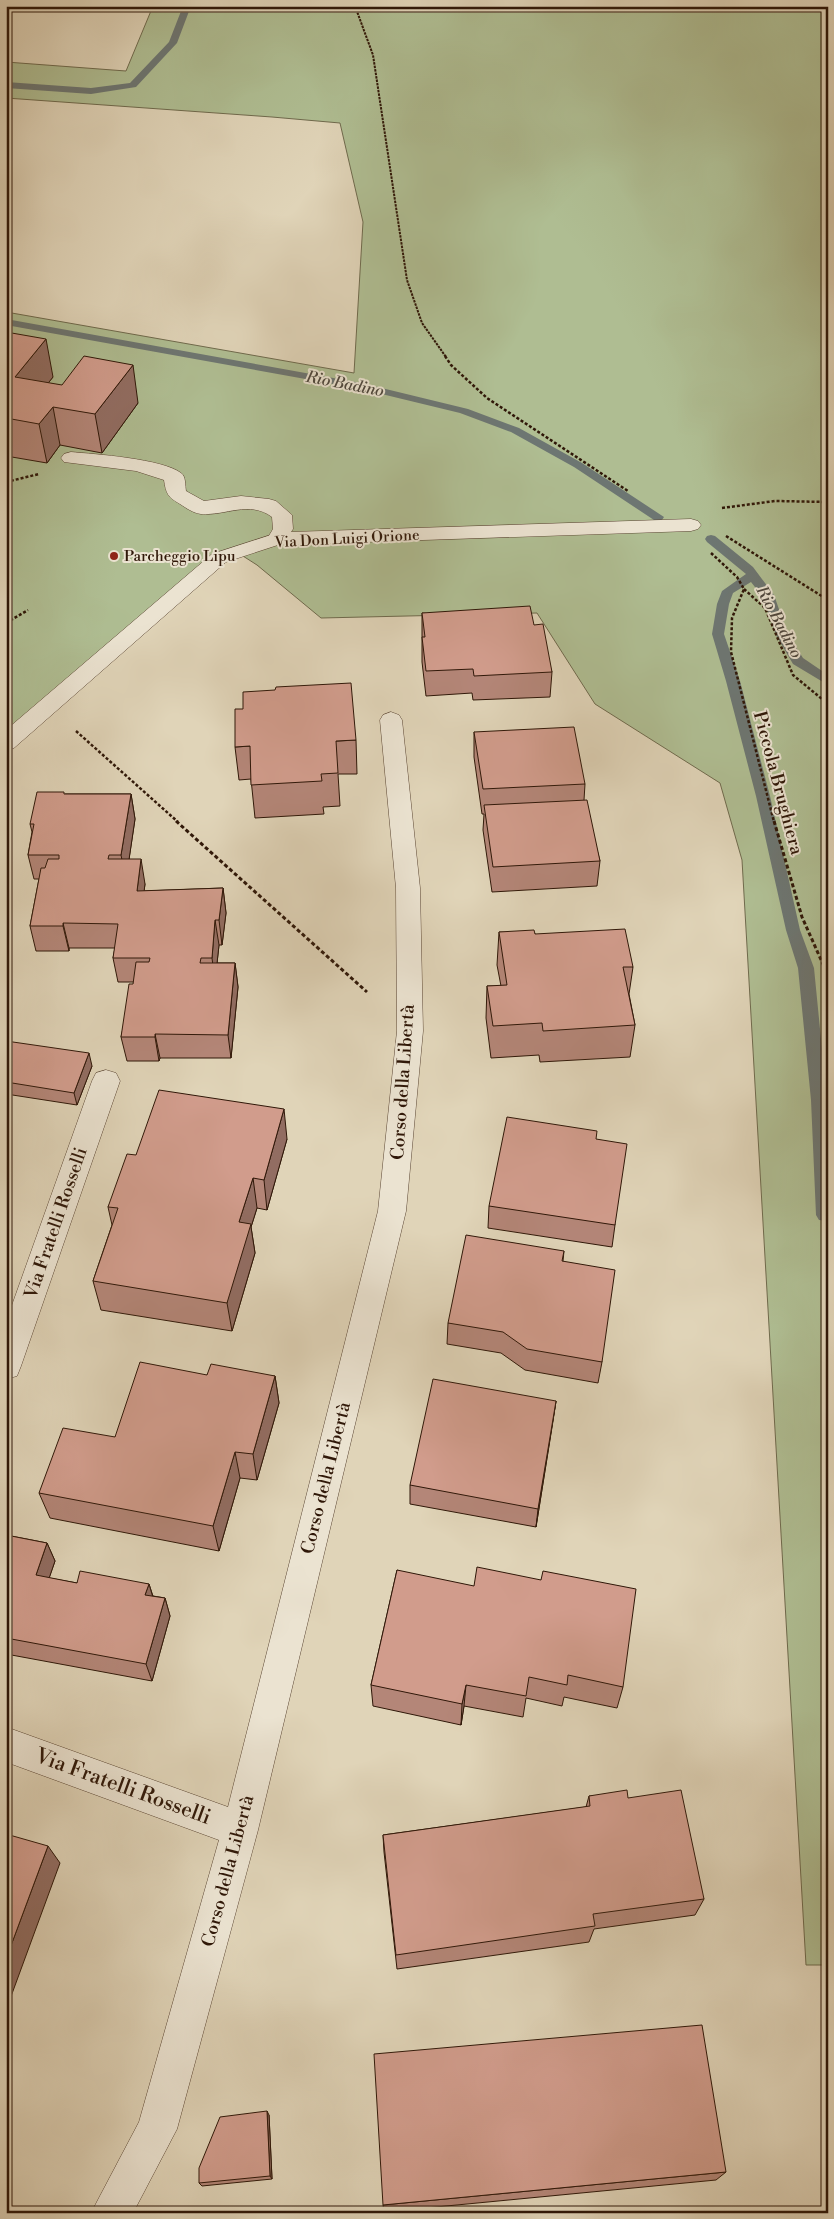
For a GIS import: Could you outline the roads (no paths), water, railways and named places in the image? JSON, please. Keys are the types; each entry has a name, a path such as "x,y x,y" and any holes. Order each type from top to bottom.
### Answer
{"street":[{"path":"70,458 130,463 155,468 174,477 176,494 201,508 241,502 269,505 282,515 283,529 277,540"},
{"name":"Via Don Luigi Orione","path":"6,743 219,558 277,540 691,526"},
{"name":"Corso della Libertà","path":"112,2213 156,2128 240,1830 392,1211 410,1031 408,888 391,720"},
{"name":"Via Fratelli Rosselli","path":"6,1366 106,1081"},
{"name":"Via Fratelli Rosselli","path":"6,1744 240,1830"}],"waterway":[{"path":"6,85 91,91 133,85 173,43 187,6"},
{"name":"Rio Badino","path":"6,322 361,386 464,411 515,430 578,465 658,517"},
{"name":"Rio Badino","path":"711,539 753,575"},
{"name":"Rio Badino","path":"753,575 768,595 782,635 798,661 828,681"},
{"path":"753,575 728,591 723,604 718,634 733,681 763,796 793,930 806,968 819,1100 825,1215"}],"place":[{"name":"Parcheggio Lipu","path":"114,556"}]}
